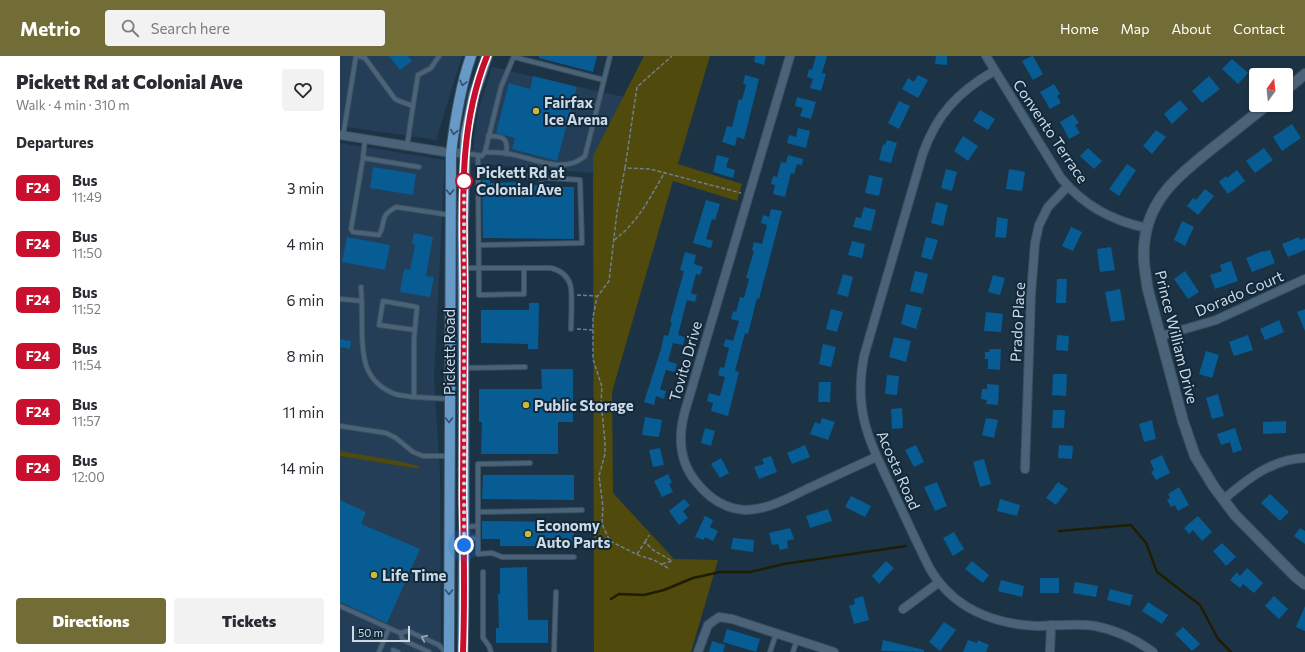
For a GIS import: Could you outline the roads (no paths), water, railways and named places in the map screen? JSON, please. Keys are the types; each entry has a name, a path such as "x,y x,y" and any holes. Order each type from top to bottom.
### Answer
{"main road":[{"name":"Pickett Road","path":"449,652 450,153 460,96 466,69 471,56"},
{"name":"Pickett Road","path":"463,652 465,153 466,134 474,95 487,56"}],"street":[{"name":"Tovito Drive","path":"790,56 682,423 682,448 688,470 701,488 719,502 734,508 752,510 762,508 788,498 876,457"},
{"name":"Convento Terrace","path":"986,56 1061,178 1075,194 1104,214 1124,222 1147,228"},
{"name":"Acosta Road","path":"994,71 974,83 959,95 948,107 934,128 923,153 861,368 861,410 866,429 876,457 920,551 938,583 964,604 986,616 1012,624 1084,625 1106,629 1131,638 1153,652"},
{"path":"1293,84 1305,74"},
{"name":"Prince William Drive","path":"1258,112 1192,164 1165,190 1155,208 1147,228 1144,242 1144,268 1160,336 1190,444 1202,469 1223,500 1247,528 1305,584"},
{"path":"342,136 450,153 465,153"},
{"name":"Prado Place","path":"1025,469 1031,294 1035,243 1039,226 1048,207 1068,186"},
{"name":"Dorado Court","path":"1160,336 1216,320 1305,279"},
{"path":"1223,500 1237,488 1268,467 1291,459 1305,458"},
{"path":"903,609 938,583"},
{"path":"698,652 708,625 719,617 732,619 834,652"},
{"path":"1050,652 1051,625"}],"lane":[{"path":"342,136 357,56 365,58 395,99 413,106"},
{"path":"407,146 418,75 431,68 439,56"},
{"path":"465,153 482,156 485,152 501,87 514,56 604,80"},
{"path":"485,152 506,154 555,165 579,161 585,156 610,56"},
{"path":"488,136 500,137 504,139 507,146 506,154"},
{"path":"366,139 351,229 353,232 379,235 383,218 396,207 450,215"},
{"path":"478,155 479,295 524,294 524,268"},
{"path":"363,158 419,167"},
{"path":"479,173 580,180 582,243 479,245"},
{"path":"464,268 551,268 558,270 565,276 570,284 571,329"},
{"path":"362,287 363,357 370,375 385,390 397,395 450,399"},
{"path":"340,299 362,301"},
{"path":"414,397 415,330 418,307 382,301 379,325 415,330"},
{"path":"464,368 525,367"},
{"path":"340,426 386,433 396,438 413,452 423,456 449,456"},
{"path":"530,463 478,464 478,554 492,553 502,557 574,557"},
{"path":"478,512 582,510"},
{"path":"464,527 478,526"},
{"path":"464,539 478,538"},
{"path":"483,572 483,638 489,646 491,652"},
{"path":"554,652 556,592"},
{"path":"340,606 400,633 408,631 439,645 445,652"},
{"path":"383,648 389,628"},
{"path":"400,633 403,640 429,652"},
{"path":"770,652 776,633"},
{"path":"793,652 797,640"}],"waterway":[{"path":"1059,531 1131,525 1146,543 1157,572 1200,605 1218,639 1231,652"},
{"path":"611,599 619,594 644,595 664,590 693,578 720,572 750,572 784,564 906,546"}],"place":[{"name":"Fairfax Ice Arena","path":"536,111"},
{"name":"Pickett Rd at Colonial Ave","path":"464,181"},
{"name":"Public Storage","path":"526,405"},
{"name":"Economy Auto Parts","path":"528,534"},
{"name":"Life Time","path":"374,575"}]}
